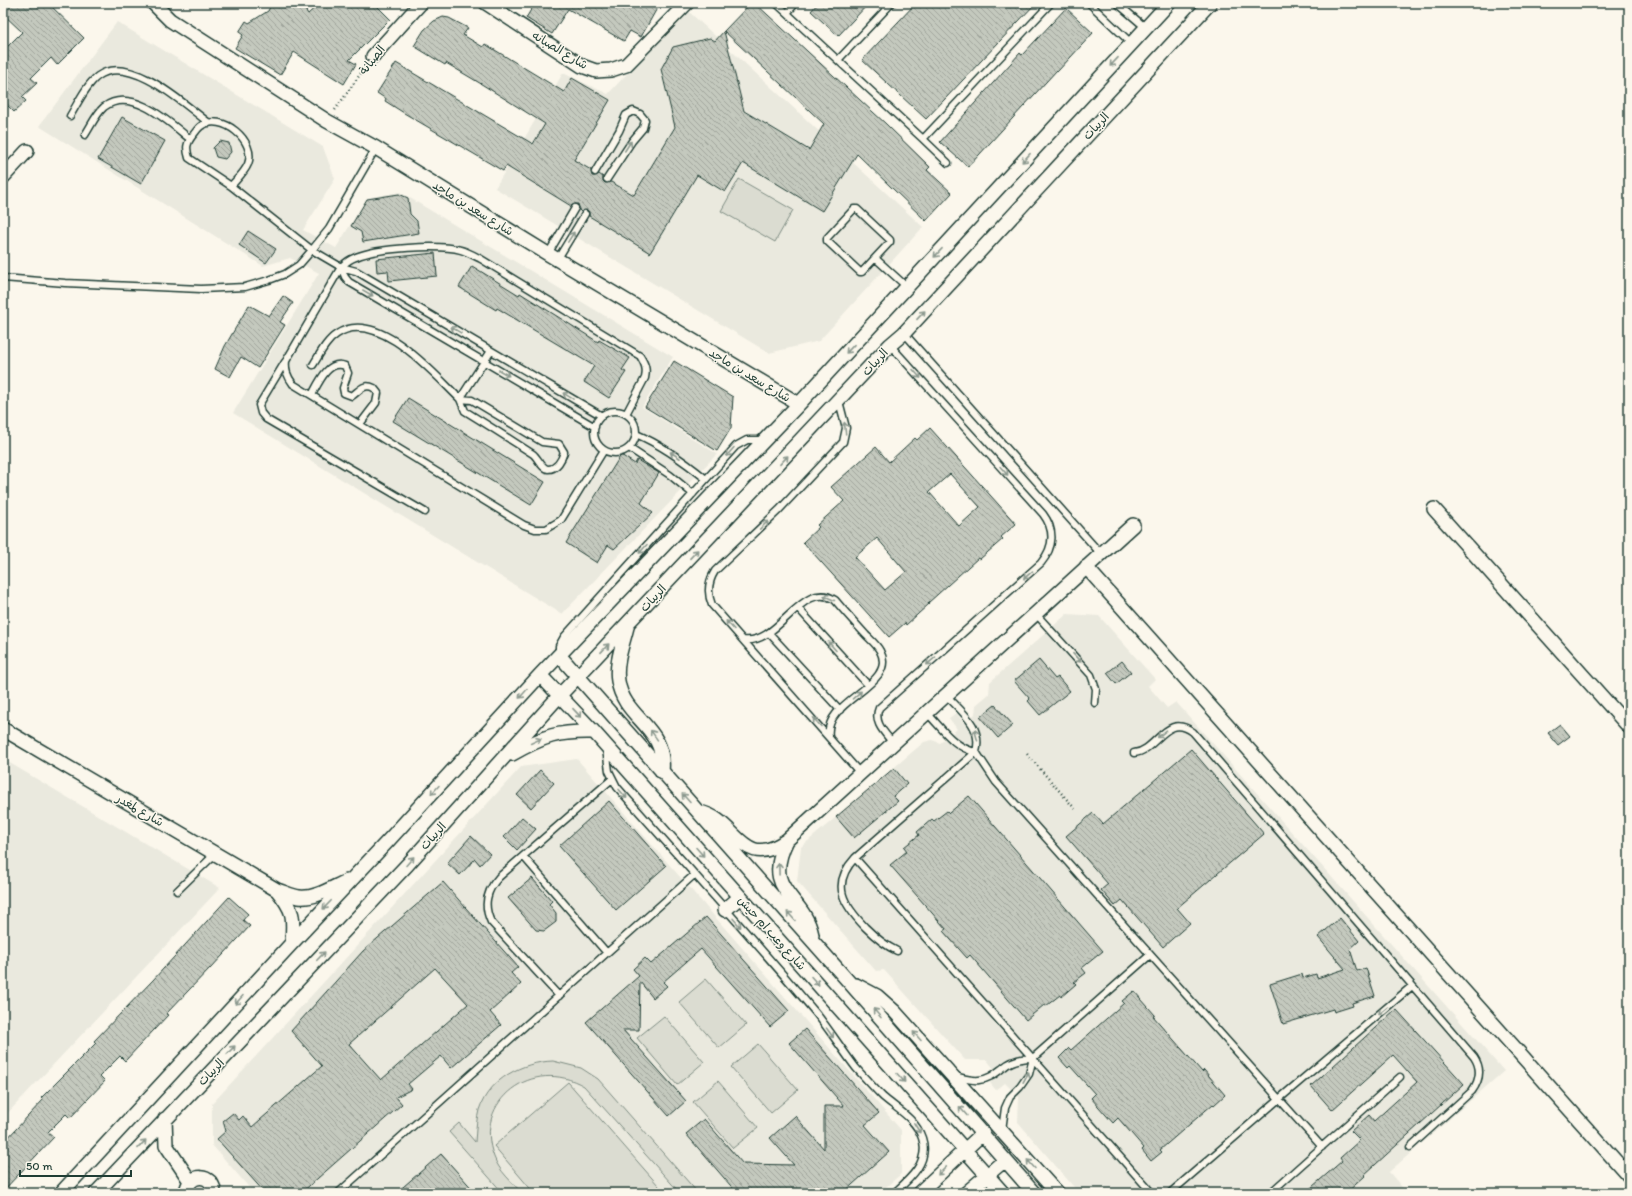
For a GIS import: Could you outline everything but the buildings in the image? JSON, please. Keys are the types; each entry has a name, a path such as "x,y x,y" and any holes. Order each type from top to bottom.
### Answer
{"street":[{"name":"شارع سعد بن ماجد","path":"153,3 170,20 327,121 376,148 553,257 799,404"},
{"name":"الصبانة","path":"373,56 422,3"},
{"name":"شارع الصبانه","path":"486,3 582,66 596,71 611,70 626,65 687,3"},
{"path":"61,1193 540,675 799,404 1131,43 1170,3"},
{"name":"الربيات","path":"96,1193 408,864 560,695 890,345 904,333 1210,3"},
{"path":"3,177 27,151"},
{"path":"1434,509 1629,727"},
{"path":"698,811 714,817 721,822 741,843 752,849 770,850 776,848 787,840 1133,525"},
{"path":"1086,567 1629,1176"},
{"path":"628,623 618,664 618,682 626,702 657,739 662,755 662,772"},
{"name":"شارع وعب ام حيش","path":"559,655 850,982 1034,1193"},
{"name":"شارع وعب ام حيش","path":"540,675 606,745 1003,1193"},
{"name":"شارع لمغدر","path":"3,729 277,890 299,896 308,896 353,878"},
{"path":"502,759 536,740 548,736 573,732 594,732"},
{"path":"787,840 780,858 778,867 779,876 786,893 803,914 808,923 813,941"},
{"name":"شارع لمغدر","path":"277,890 289,906 292,913 294,923 292,942"},
{"path":"725,910 740,897"},
{"name":"شارع وعب ام حيش","path":"850,982 877,996 885,1002 1057,1193"},
{"path":"165,1119 166,1145 188,1187 197,1178 204,1178 210,1182 214,1188 214,1193"},
{"path":"919,1193 983,1133"},
{"path":"966,1193 1006,1160"}],"lane":[{"path":"776,3 948,163"},
{"path":"787,13 796,3"},
{"path":"838,60 892,3"},
{"path":"923,139 1051,3"},
{"path":"1089,3 1131,43"},
{"path":"1117,3 1146,28"},
{"path":"70,116 98,76 110,70 117,70 132,73 156,84 209,123"},
{"path":"85,135 95,118 105,106 128,101 151,109 190,139"},
{"path":"595,172 619,131 626,115 633,112 640,114 645,120 643,128 632,141 607,179"},
{"path":"231,186 248,164 249,154 245,142 230,128 223,124 214,122 200,126 187,143 189,158 231,186 312,250 341,267 356,271 602,416"},
{"path":"3,278 64,283 201,289 245,287 285,274 299,265 329,229 376,148"},
{"path":"553,257 575,208"},
{"path":"854,209 857,209 890,240 890,242 875,258 862,272 860,272 827,241 827,238 854,209"},
{"path":"553,257 585,214"},
{"path":"425,512 266,419 261,413 258,405 286,361 341,267 356,257 368,253 440,247 462,250 481,259 640,356 645,364 645,378 626,414"},
{"path":"875,258 907,287"},
{"path":"341,267 349,282 595,427"},
{"path":"313,365 322,348 337,334 350,327 361,327 386,336 410,352 460,399 465,411 535,455 544,467 548,469 555,466 562,458 564,452 559,444 542,442 472,400 460,399"},
{"path":"904,333 1101,554"},
{"path":"890,345 1043,514 1050,526 1052,541 1046,556 1041,563 879,708 877,712 877,723 893,743"},
{"path":"460,399 491,351"},
{"path":"286,361 285,369 287,376 293,384 524,524 535,529 546,529 561,520 604,450"},
{"path":"312,395 324,375 331,367 338,364 345,366 348,373 343,388 344,393 352,396 362,387 368,386 374,388 378,393 376,402 360,424"},
{"path":"839,400 846,432 841,446 779,510 716,571 710,581 708,593 712,605 860,773"},
{"path":"614,411 626,414 634,423 636,434 635,439 629,448 623,452 617,453 604,450 596,440 595,427 602,416 614,411"},
{"path":"636,434 679,457 706,479"},
{"path":"559,655 559,646 564,637 736,446 741,442 753,439 765,440"},
{"path":"629,448 670,475 693,494"},
{"path":"743,640 749,641 760,639 814,596 825,595 835,600 880,650 883,662 880,674 832,718 829,723 829,736"},
{"path":"798,608 868,685"},
{"path":"1036,614 1091,675 1096,689 1095,703"},
{"path":"769,632 840,710"},
{"path":"897,951 879,941 850,910 842,891 843,879 855,858 976,752 978,738 976,731 968,719 946,695"},
{"path":"927,712 953,741 964,749 976,752 996,782 1322,1147"},
{"path":"1134,753 1145,749 1165,731 1174,727 1184,727 1192,732 1474,1057 1480,1073 1476,1086 1410,1148"},
{"path":"606,745 609,771 617,787 816,1013 856,1068 883,1096 907,1116 919,1130 923,1139 924,1147 920,1165 909,1180 894,1193"},
{"path":"559,996 496,928 487,914 486,898 493,883 612,779"},
{"path":"177,891 215,854"},
{"path":"523,856 607,953"},
{"path":"855,858 1152,1193"},
{"path":"338,1193 694,875"},
{"path":"951,1075 973,1080 986,1079 1010,1063 1017,1060 1033,1058 1150,955"},
{"path":"1170,1193 1279,1098 1412,986"},
{"path":"1002,1132 1005,1108 1010,1096 1020,1087 1029,1074 1033,1058"},
{"path":"1270,1193 1400,1077"}],"path":[{"name":"الصبانة","path":"327,121 373,56"},
{"path":"1027,754 1076,810"}],"shaded area":[{"path":"687,10 923,227 819,341 769,353 495,188 563,73 608,94"},
{"path":"117,22 323,147 335,179 303,230 336,248 367,198 400,192 673,357 642,407 717,454 562,614 233,413 319,273 290,258 263,266 39,126"},
{"path":"739,179 793,210 775,242 721,211"},
{"path":"1067,614 1099,616 1155,679 1148,686 1167,708 1176,702 1504,1071 1389,1172 1407,1193 1079,1193 1018,1122 1019,1097 1005,1083 996,1090 990,1083 999,1075 987,1060 965,1060 884,970 876,971 797,881 801,847 924,742 932,740 940,743 949,736 957,729 949,718 956,713 964,723 975,714 976,705 989,694 990,682"},
{"path":"3,759 220,888 3,1118"},
{"path":"577,759 901,1130 901,1174 879,1193 254,1193 212,1145 212,1104 521,767"},
{"path":"706,979 746,1025 719,1048 679,1002"},
{"path":"664,1016 704,1062 677,1085 637,1038"},
{"path":"758,1044 798,1090 771,1113 731,1067"},
{"path":"553,1061 581,1068 598,1079 698,1193 680,1193 584,1086 565,1078 545,1077 527,1081 512,1089 499,1102 492,1118 489,1137 496,1162 502,1172 522,1193 503,1193 449,1132 459,1123 475,1142 479,1110 490,1089 508,1074 519,1069 541,1062"},
{"path":"718,1081 758,1128 733,1148 693,1102"},
{"path":"568,1082 665,1193 534,1193 494,1146"}]}
